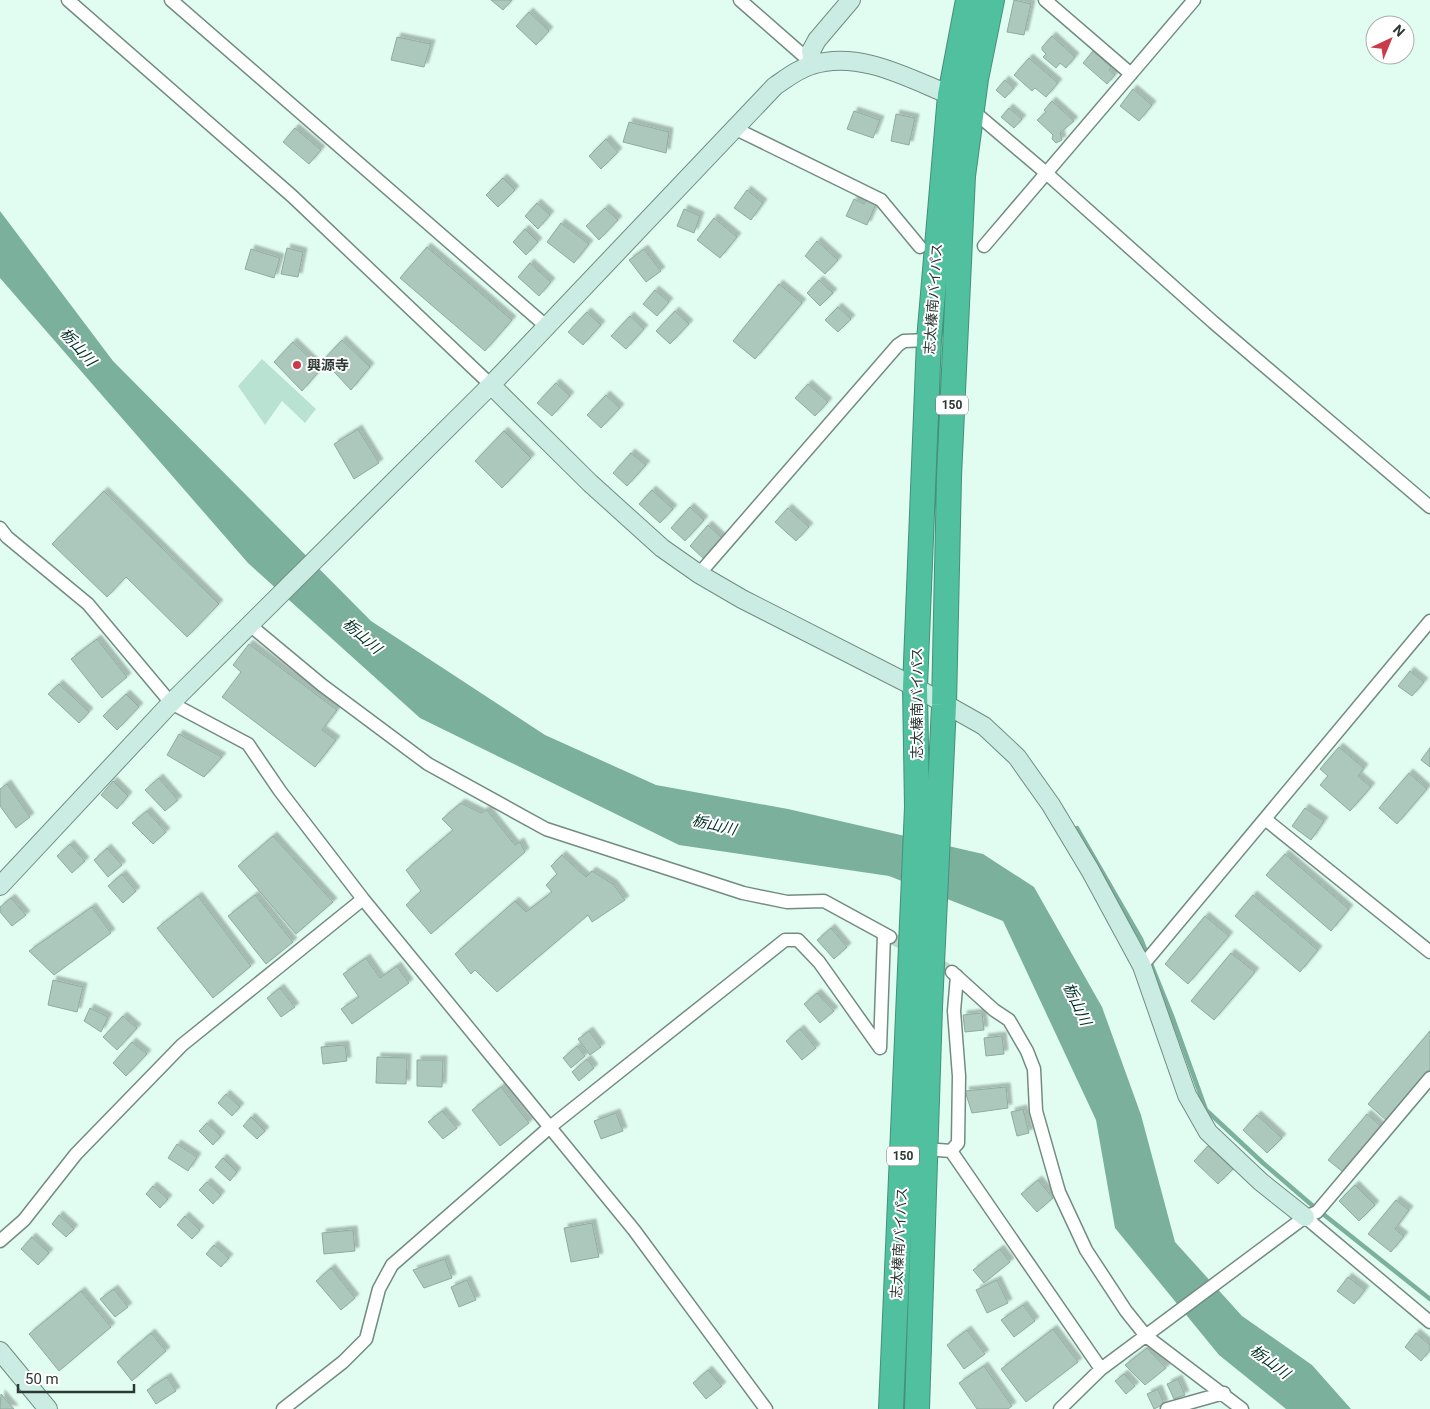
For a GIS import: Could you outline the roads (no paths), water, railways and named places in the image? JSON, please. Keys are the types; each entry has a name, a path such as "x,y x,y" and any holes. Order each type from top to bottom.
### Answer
{"highway":[{"name":"志太榛南バイパス","path":"917,1409 924,1149 935,908 928,809 915,687 929,340 950,95 968,0"},
{"name":"志太榛南バイパス","path":"891,1409 904,1150 912,904 944,704 952,408 963,176 972,110 992,0"}],"street":[{"path":"68,0 292,196 605,496 662,548 699,574 742,599 915,687 984,726 1017,757 1051,805 1147,960 1187,1095 1208,1132 1261,1182 1430,1322"},
{"path":"170,0 546,326"},
{"path":"740,0 813,64"},
{"path":"813,64 811,51 817,40 851,0"},
{"path":"1045,0 1131,74"},
{"path":"984,246 1194,0"},
{"path":"0,886 171,703 492,386 546,326 775,86 796,72 813,64 850,61 874,65 950,95 972,110 1046,172 1213,322 1430,507"},
{"path":"734,128 881,200 920,247"},
{"path":"699,574 898,345 904,341 929,340"},
{"path":"0,528 7,537 88,604 171,703 248,744 280,792 363,899 634,1230 766,1409"},
{"path":"255,622 322,685 428,764 546,829 743,893 787,902 824,901 887,936 880,1048 819,962 798,940 786,940 550,1127 392,1265 379,1288 366,1339 343,1362 284,1409"},
{"path":"1147,960 1429,623"},
{"path":"1265,818 1430,952"},
{"path":"0,1241 24,1220 76,1154 182,1046 363,899"},
{"path":"951,1152 958,1143 959,1076 954,1011 954,974 994,1010 1009,1020 1027,1051 1034,1069 1036,1111 1059,1192 1086,1250 1126,1311 1149,1334 1242,1409"},
{"path":"1060,1409 1100,1369 1249,1261 1305,1217 1317,1212 1430,1078"},
{"path":"924,1149 951,1152 1100,1369"},
{"path":"0,1351 48,1409"},
{"path":"1167,1409 1224,1393"}],"water":[{"name":"栃山川","path":"0,211 113,361 371,621 545,735 656,785 788,809 983,854 1034,887 1102,1007 1141,1115 1175,1242 1242,1316 1312,1365 1351,1409 1286,1409 1219,1355 1115,1228 1096,1120 1003,921 889,876 679,845 420,718 248,563 0,278"}],"waterway":[{"path":"1077,828 1141,939 1172,1016 1206,1110 1313,1206 1430,1299"}],"tunnel":[{"path":"890,937 952,972"}],"place":[{"name":"興源寺","path":"297,365"}]}
